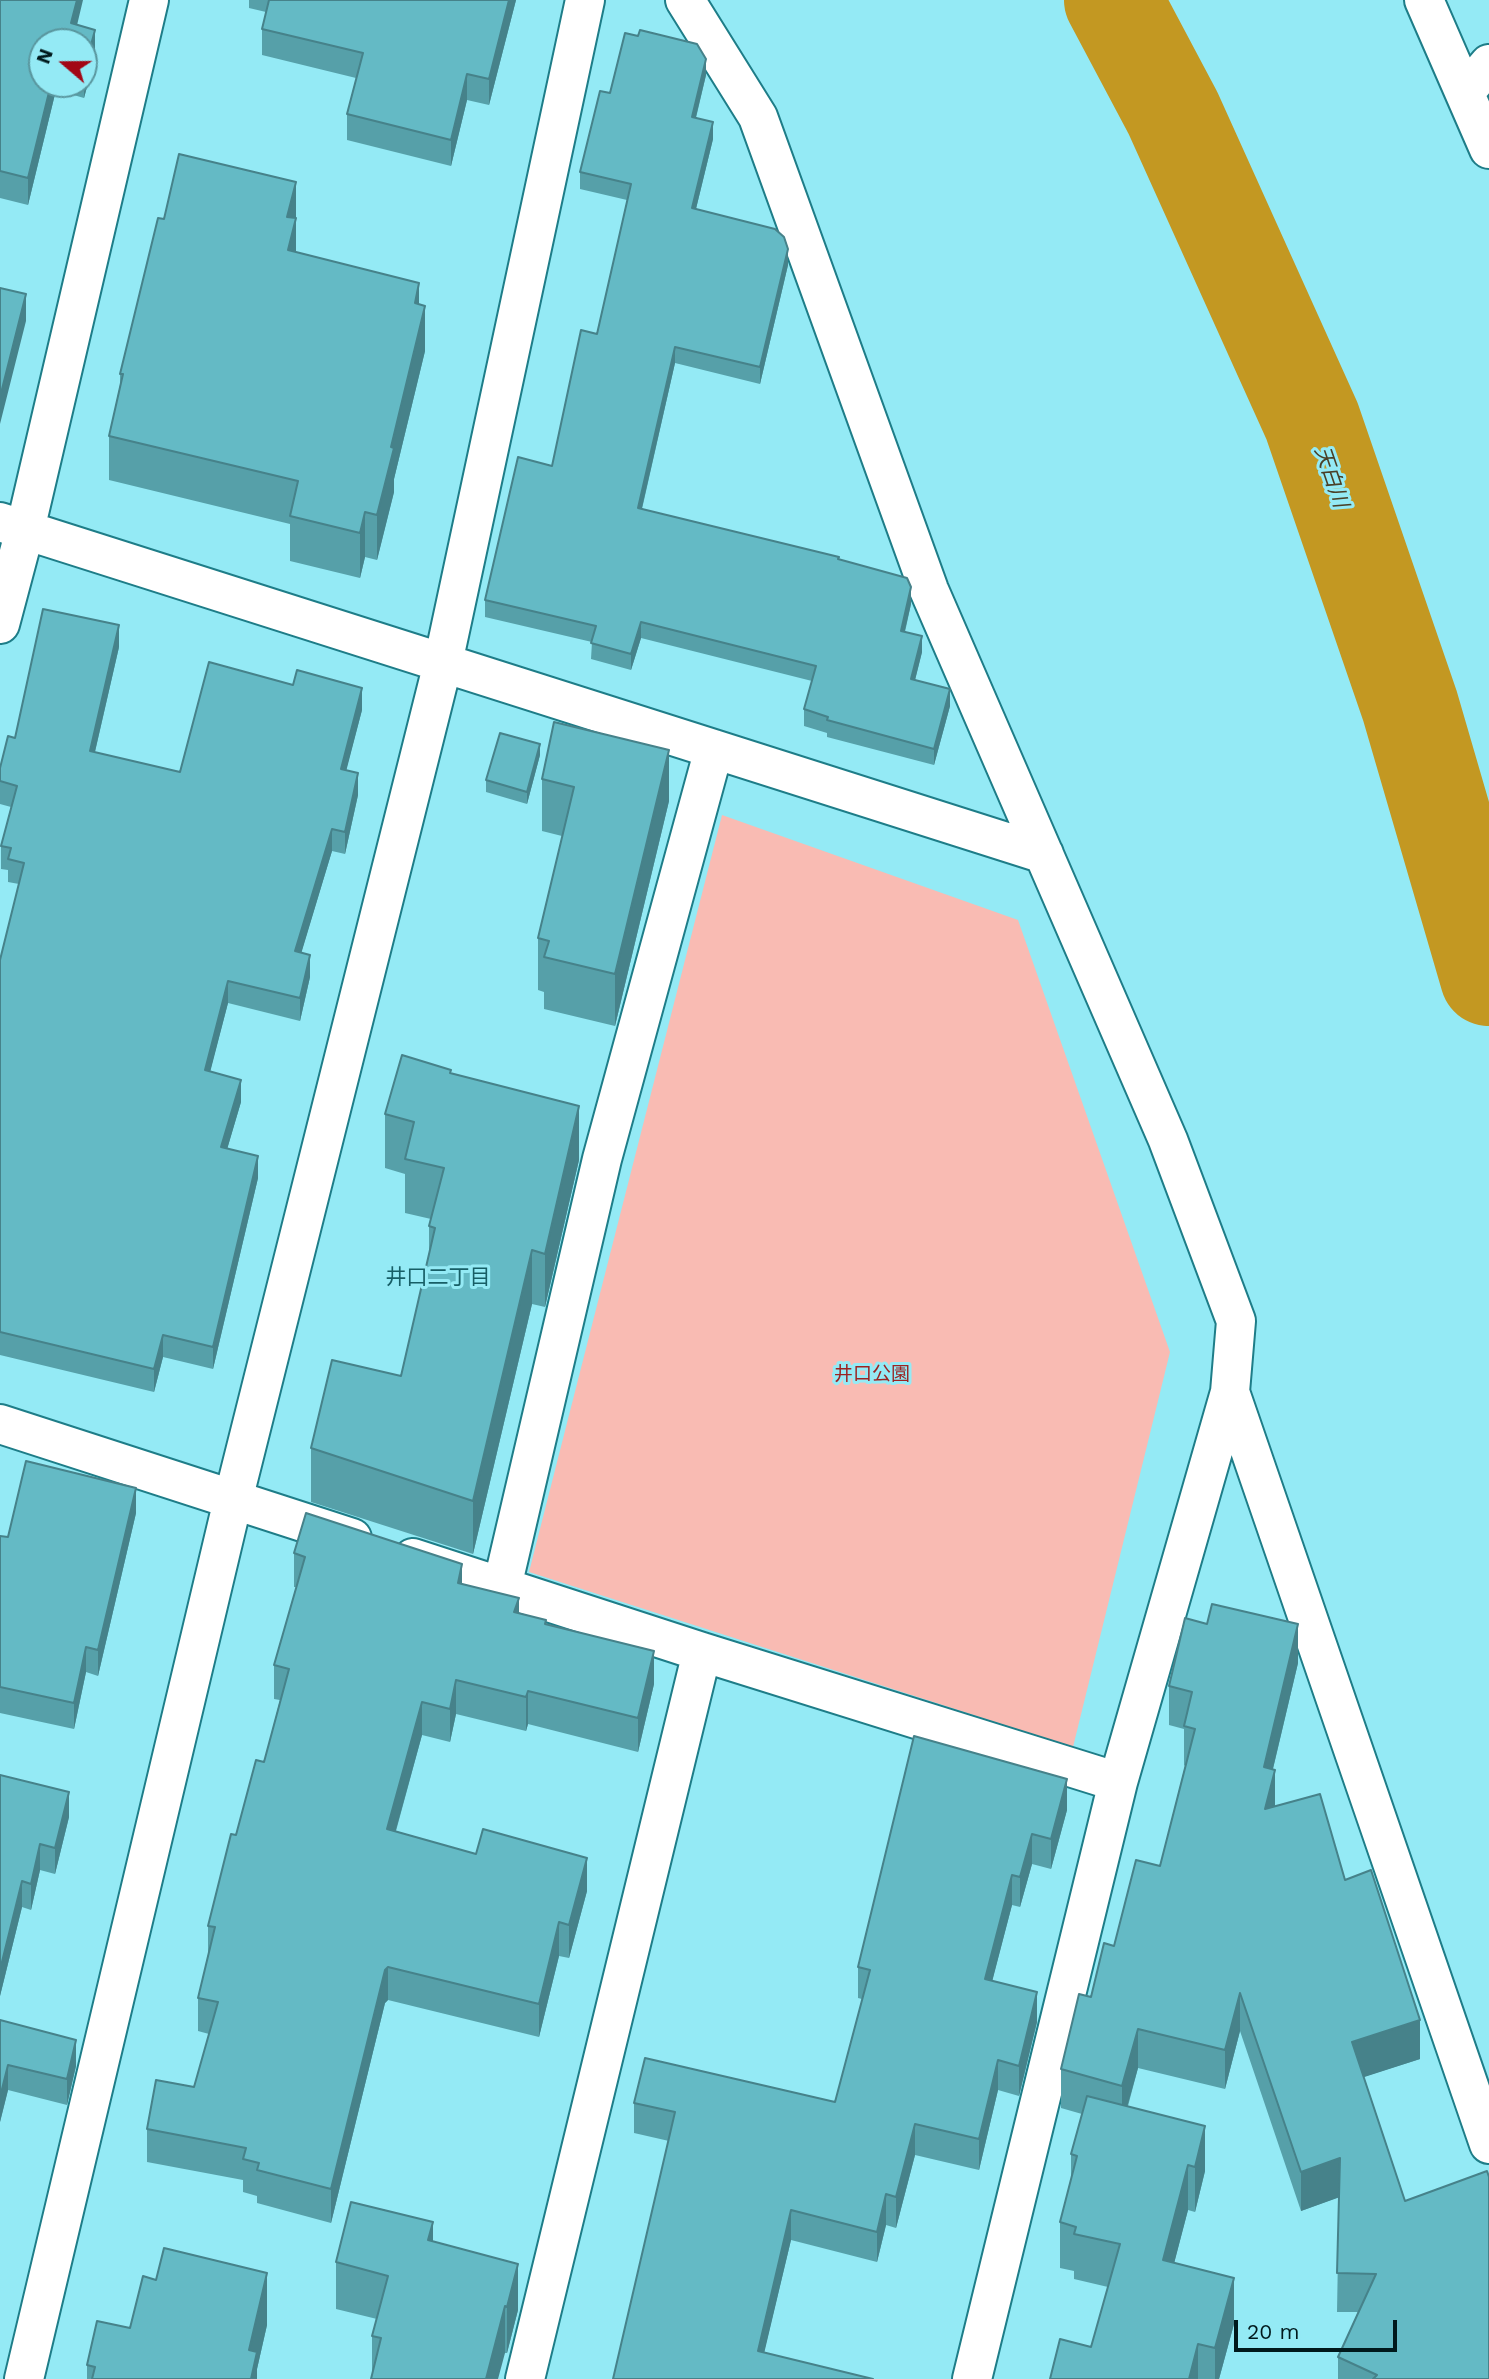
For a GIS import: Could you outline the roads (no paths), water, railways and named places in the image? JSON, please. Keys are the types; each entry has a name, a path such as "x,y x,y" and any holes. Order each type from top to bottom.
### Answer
{"street":[{"path":"0,624 12,526 149,0"},
{"path":"24,2379 233,1500 443,663 585,0"},
{"path":"685,0 758,117 929,590 1168,1140 1236,1321 1230,1392 1118,1782 972,2379"},
{"path":"1424,0 1477,78 1489,149"},
{"path":"12,526 1044,854"},
{"path":"502,1587 602,1159 714,749"},
{"path":"1230,1392 1489,2144"},
{"path":"0,1424 702,1652 1118,1782"},
{"path":"525,2379 702,1652"}],"waterway":[{"name":"天白川","path":"1113,0 1173,113 1312,421 1410,706 1489,977"}],"district":[{"name":"井口二丁目","path":"438,1278"}],"park label":[{"name":"井口公園","path":"872,1374"}]}
